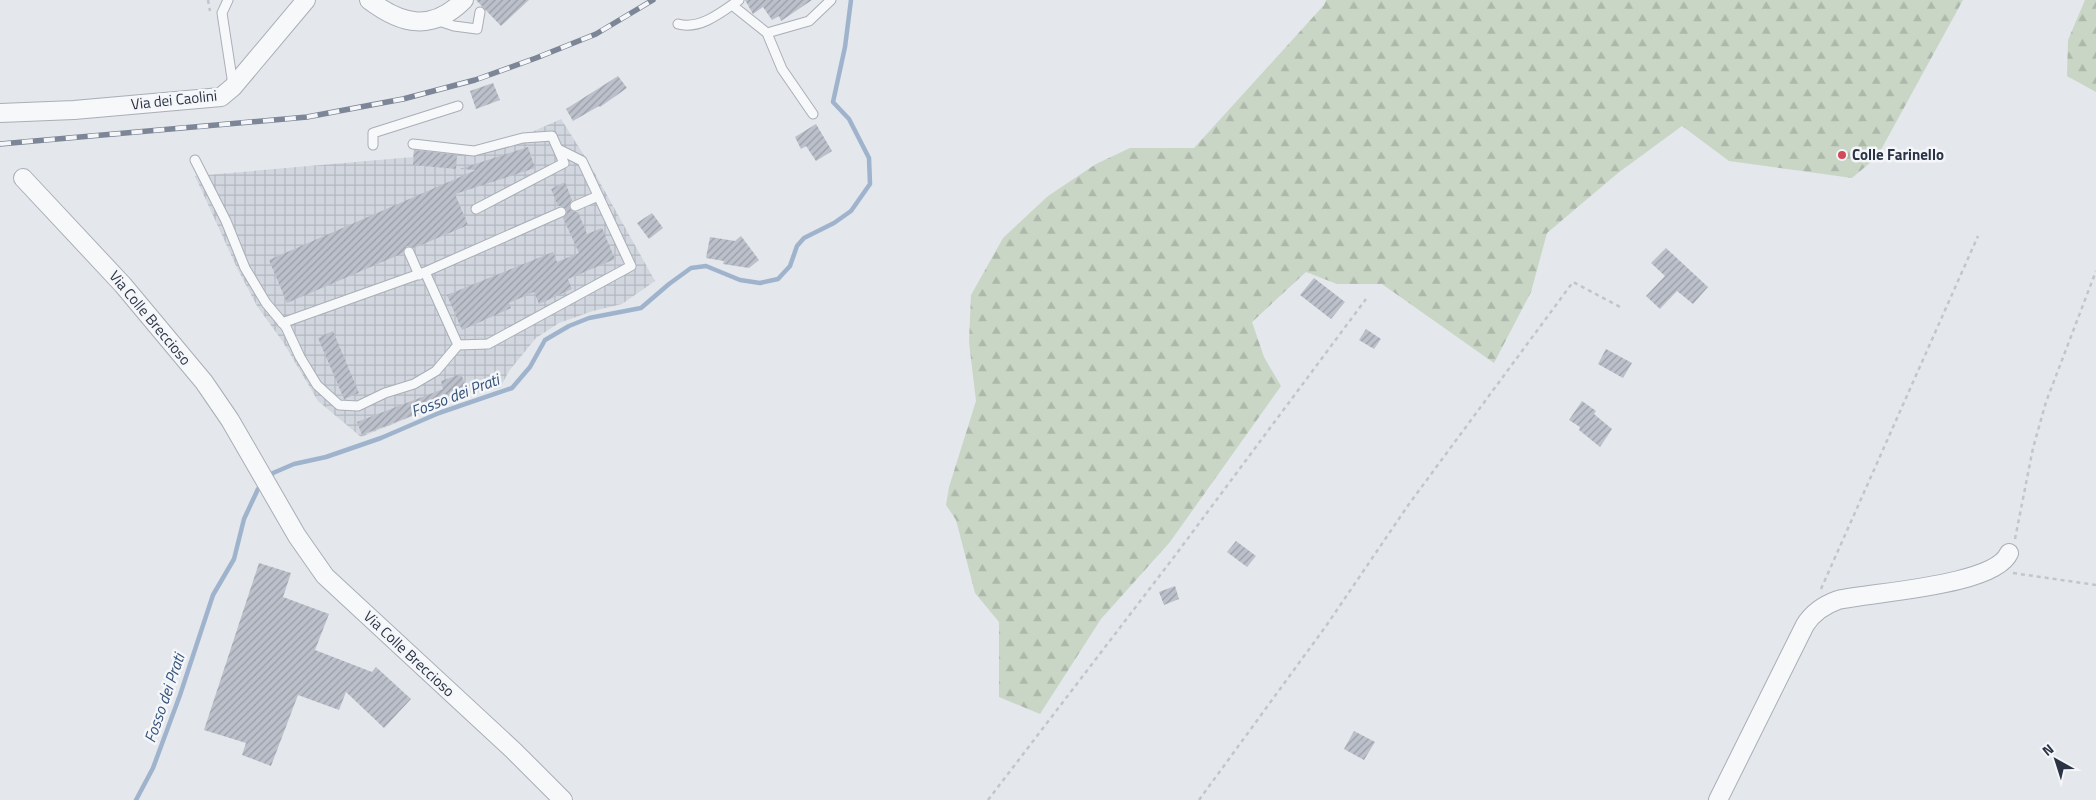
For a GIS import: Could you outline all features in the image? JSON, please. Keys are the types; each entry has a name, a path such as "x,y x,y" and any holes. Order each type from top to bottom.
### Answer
{"street":[{"name":"Via dei Caolini","path":"0,113 74,110 221,97 234,87 306,0"},
{"path":"369,0 386,13 407,22 436,20 464,0"},
{"name":"Via Colle Breccioso","path":"23,178 124,285 185,357 221,406 302,544 330,580 514,751 563,800"},
{"path":"1718,800 1806,624 1815,612 1826,605 1842,599 1962,580 1983,574 2000,565 2009,553"}],"lane":[{"path":"228,0 222,13 234,87"},
{"path":"767,33 809,21 831,0"},
{"path":"678,24 688,26 709,20 735,3 767,33 782,69 813,114"},
{"path":"436,20 454,26 477,29 480,12"},
{"path":"373,145 373,133 458,106"},
{"path":"413,144 474,151 523,138 552,136 564,163 476,209"},
{"path":"195,160 226,221 245,268 266,302 282,323 317,384 340,405 358,406 385,393 414,384 436,371 458,345 488,344 631,266 582,161 558,150"},
{"path":"575,206 598,196"},
{"path":"282,323 422,274 561,212"},
{"path":"409,252 458,345"}],"path":[{"path":"1818,598 1978,236"},
{"path":"2009,553 2016,535 2033,448 2046,402 2096,271"},
{"path":"1199,800 1326,626 1409,504 1573,282 1622,308"},
{"path":"988,800 1177,553 1366,298"},
{"path":"1983,574 2015,573 2096,585"}],"shaded area":[{"path":"561,119 589,163 655,281 622,304 593,311 559,323 536,338 509,371 500,388 470,393 361,437 318,401 283,342 257,306 237,268 195,176 413,157 414,149 461,150 514,140"}],"green space":[{"path":"1326,0 1963,0 1877,157 1852,178 1729,161 1682,126 1618,173 1547,233 1531,292 1494,363 1382,284 1337,284 1306,272 1252,322 1264,357 1281,386 1170,542 1101,619 1040,714 999,697 999,622 975,593 956,520 946,505 949,487 976,401 969,342 971,295 1003,238 1048,196 1096,164 1130,148 1194,148 1324,5"},
{"path":"2085,0 2096,0 2096,92 2067,76 2068,40"}],"building":[{"path":"476,0 529,0 501,26"},
{"path":"745,0 812,0 781,21 779,16 772,20 763,7 753,14"},
{"path":"618,76 627,88 600,107 573,121 566,109"},
{"path":"493,83 500,100 476,109 470,91"},
{"path":"816,124 832,151 816,161 806,146 801,149 795,137"},
{"path":"528,147 535,168 455,194 468,225 414,248 407,246 403,253 287,303 269,260 476,170 460,169"},
{"path":"414,150 457,155 456,169 413,165"},
{"path":"565,182 572,200 569,205 570,209 578,212 587,234 602,228 615,259 568,279 572,289 539,304 534,292 509,303 511,308 462,330 447,295 553,252 557,262 579,253 563,218 567,213 566,209 558,206 551,189"},
{"path":"652,213 663,228 649,239 637,223"},
{"path":"741,236 759,260 749,268 723,264 724,261 706,258 710,237 735,241"},
{"path":"1666,248 1708,287 1693,304 1677,291 1660,309 1646,296 1665,276 1651,263"},
{"path":"1314,278 1345,302 1331,319 1300,295"},
{"path":"1366,329 1381,339 1374,349 1359,340"},
{"path":"333,331 359,393 344,399 318,338"},
{"path":"1606,349 1632,363 1623,378 1598,364"},
{"path":"461,374 469,394 362,435 357,422 443,389 441,381"},
{"path":"1582,401 1596,411 1594,414 1612,429 1600,447 1579,430 1580,427 1569,420"},
{"path":"1236,541 1256,556 1247,567 1227,552"},
{"path":"259,563 291,573 283,597 329,614 315,650 372,672 376,667 411,699 384,728 346,692 339,710 298,695 271,766 242,755 246,743 204,730"},
{"path":"1175,586 1179,599 1164,605 1159,592"},
{"path":"1354,731 1375,742 1364,760 1344,749"}],"waterway":[{"name":"Fosso dei Prati","path":"269,478 273,473 294,464 326,457 381,438 439,413 512,388 530,367 545,340 569,326 589,318 641,308 691,268 706,266 740,280 760,283 778,279 790,266 797,246 804,238 834,223 851,211 870,184 869,158 849,119 833,102 845,47 851,0"},
{"name":"Fosso dei Prati","path":"136,800 153,768 180,695 213,595 234,559 244,519 258,489 262,485"}],"railway":[{"path":"0,144 307,117 403,99 475,80 536,58 596,34 653,0"}],"place":[{"name":"Colle Farinello","path":"1842,155"}]}
